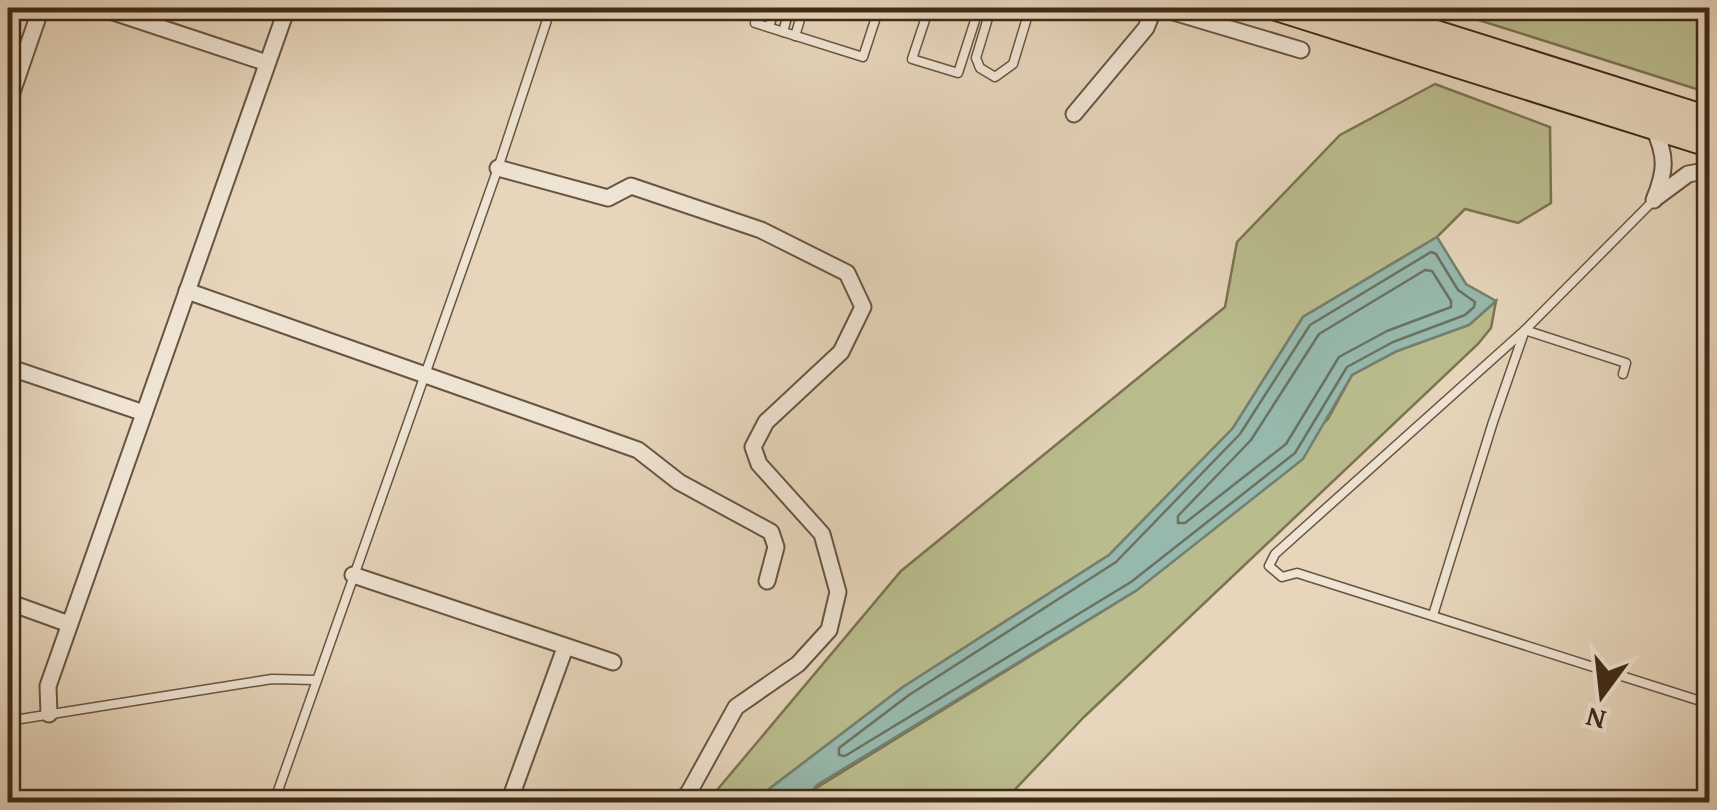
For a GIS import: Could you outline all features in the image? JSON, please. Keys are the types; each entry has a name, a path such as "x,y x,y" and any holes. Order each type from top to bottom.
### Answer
{"main road":[{"path":"1278,8 1710,144"},
{"path":"1354,8 1710,120"}],"street":[{"path":"8,104 41,8"},
{"path":"102,8 268,63"},
{"path":"48,714 48,686 287,8"},
{"path":"1074,114 1146,28 1157,8 1301,50"},
{"path":"1653,127 1664,152 1666,171 1654,200"},
{"path":"498,168 608,198 631,186 761,230 847,274 863,307 841,352 766,422 753,447 759,464 822,534 838,592 829,630 798,664 736,706 680,802"},
{"path":"1654,200 1688,174 1710,170"},
{"path":"187,291 638,450 679,482 771,532 776,547 766,581"},
{"path":"8,367 144,414"},
{"path":"352,575 613,662"},
{"path":"8,602 69,624"},
{"path":"510,802 565,648"}],"lane":[{"path":"760,8 755,22 864,56 879,8"},
{"path":"769,27 775,8"},
{"path":"928,8 912,59 958,74 979,8"},
{"path":"991,8 976,58 980,68 996,77 1013,64 1030,8"},
{"path":"274,802 498,168 545,9"},
{"path":"783,32 790,10"},
{"path":"796,36 802,13"},
{"path":"1654,200 1526,330 1275,554 1269,566 1282,577 1297,573 1710,704"},
{"path":"1526,330 1626,363 1623,374"},
{"path":"1433,616 1526,330"},
{"path":"8,722 272,680 316,680"}],"green space":[{"path":"1449,8 1709,8 1709,93 1450,11"},
{"path":"1435,84 1550,127 1551,203 1518,223 1465,209 1437,237 1303,317 1233,428 1109,555 903,687 752,802 707,802 901,571 1225,307 1237,242 1340,135"},
{"path":"1496,301 1491,328 1478,344 1084,717 1003,802 803,802 813,790 1137,590 1328,419 1352,375 1397,351 1469,325"}],"water":[{"path":"1437,237 1466,284 1496,301 1469,325 1397,351 1352,375 1303,459 1137,590 817,785 803,802 752,802 903,687 1109,555 1233,428 1303,317"}]}
